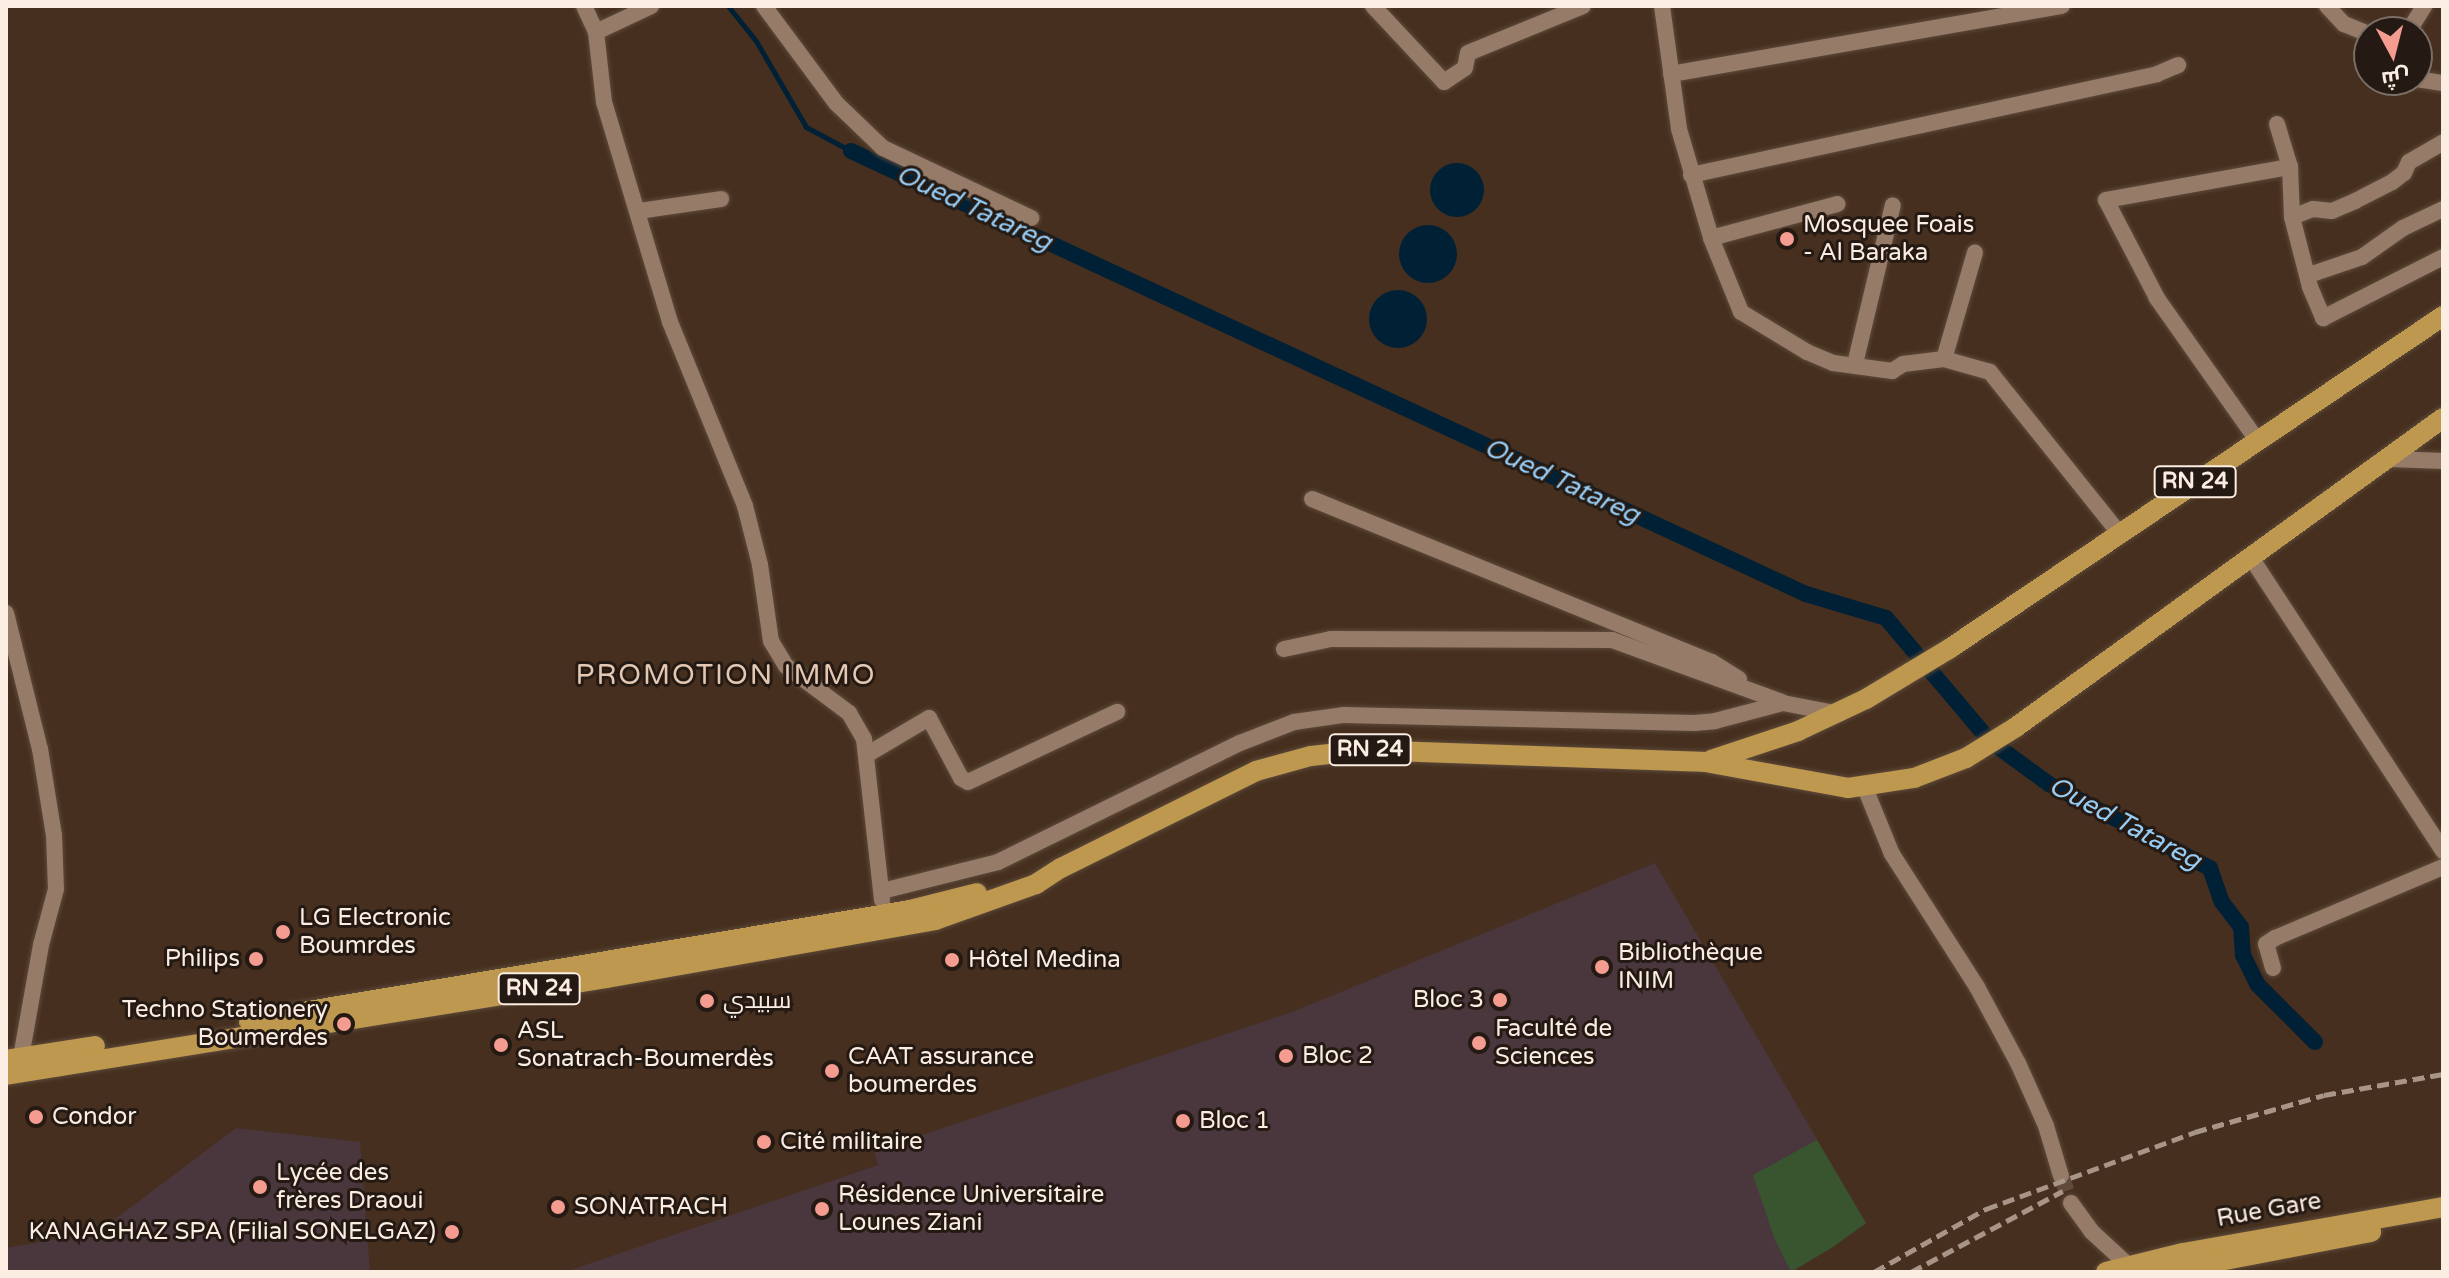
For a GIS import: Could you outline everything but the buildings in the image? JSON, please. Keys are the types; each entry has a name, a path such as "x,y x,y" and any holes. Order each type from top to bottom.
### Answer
{"main road":[{"name":"RN 24","path":"1705,762 1839,714 1949,649 2443,316"},
{"name":"RN 24","path":"6,1075 884,922 1033,872 1061,868 1234,781 1311,756 1366,750 1705,762 1764,771 1826,786 1865,788 1914,778 1966,758 2016,727 2443,418"},
{"name":"RN 24","path":"13,1059 884,922"},
{"name":"Rue Gare","path":"2166,1272 2187,1260 2443,1207"},
{"name":"Rue Gare","path":"2114,1270 2443,1218"}],"street":[{"path":"584,6 596,32 604,102 670,322 745,506 760,565 771,641 786,666 849,713 858,725 868,754 884,922"},
{"path":"596,32 651,6"},
{"path":"764,6 836,103 883,148 1031,218"},
{"path":"1373,6 1444,82 1465,68 1468,53 1583,6"},
{"path":"1662,6 1679,129 1711,238 1741,312 1807,352 1833,363 1892,371 1903,364 1944,359 1990,372 2119,533"},
{"path":"1671,74 2062,6"},
{"path":"2327,6 2344,24 2353,28"},
{"path":"1691,175 2126,81 2178,65"},
{"path":"2277,124 2290,167 2292,217 2323,318 2443,257"},
{"path":"2292,217 2313,209 2332,211 2355,201 2392,182 2404,173 2409,162 2443,142"},
{"path":"2257,440 2157,298 2106,200 2290,167"},
{"path":"639,211 721,199"},
{"path":"1711,238 1838,204"},
{"path":"1855,364 1893,205"},
{"path":"2309,275 2349,258 2362,257 2403,228 2443,209"},
{"path":"1944,359 1975,252"},
{"path":"2390,459 2443,461"},
{"path":"1312,499 1712,662 1732,673 1752,691"},
{"path":"2252,559 2443,851"},
{"path":"6,613 40,749 54,835 56,889 13,1059"},
{"path":"1284,649 1331,639 1612,640 1783,703 1839,714"},
{"path":"882,891 998,862 1240,743 1294,722 1343,715 1694,723 1715,721 1783,703"},
{"path":"868,754 929,718 961,778 968,782 1117,712"},
{"path":"1865,788 1892,854 1977,987 2018,1063 2046,1126 2061,1176"},
{"path":"2273,968 2266,944 2275,938 2443,867"},
{"path":"2071,1203 2114,1270"}],"shaded area":[{"name":"Faculté de Sciences","path":"1655,863 1866,1223 1790,1272 565,1272 878,1165 874,1151 1292,1012"},
{"name":"Lycée des frères Draoui","path":"236,1128 360,1142 370,1272 6,1272 6,1248 98,1232"}],"green space":[{"path":"1817,1140 1866,1223 1791,1272 1775,1240 1753,1175"}],"water":[{"path":"1457,163 1476,171 1484,190 1476,209 1457,217 1438,209 1430,190 1438,171"},
{"path":"1428,225 1449,233 1457,254 1449,275 1428,283 1407,275 1399,254 1407,233"},
{"path":"1398,290 1419,298 1427,319 1419,340 1398,348 1377,340 1369,319 1377,298"}],"waterway":[{"name":"Oued Tatareg","path":"728,6 756,41 806,127 851,151"},
{"name":"Oued Tatareg","path":"851,151 1806,594 1886,618 1990,741 2049,784 2210,868 2222,902 2241,927 2243,955 2257,984 2315,1042"}],"tunnel":[{"path":"2061,1176 2071,1203"}],"railway":[{"path":"1874,1272 1986,1209 2195,1132 2324,1095 2443,1074"},
{"path":"1911,1272 2063,1191"}],"place":[{"name":"Mosquee Foais - Al Baraka","path":"1787,239"},
{"name":"LG Electronic Boumrdes","path":"283,932"},
{"name":"Philips","path":"256,959"},
{"name":"Hôtel Medina","path":"952,960"},
{"name":"Bibliothèque INIM","path":"1602,967"},
{"name":"Bloc 3","path":"1500,1000"},
{"name":"سبيدي","path":"707,1001"},
{"name":"Techno Stationery Boumerdes","path":"344,1024"},
{"name":"Faculté de Sciences","path":"1479,1043"},
{"name":"ASL Sonatrach-Boumerdès","path":"501,1045"},
{"name":"Bloc 2","path":"1286,1056"},
{"name":"CAAT assurance boumerdes","path":"832,1071"},
{"name":"Condor","path":"36,1117"},
{"name":"Bloc 1","path":"1183,1121"},
{"name":"Cité militaire","path":"764,1142"},
{"name":"Lycée des frères Draoui","path":"260,1187"},
{"name":"SONATRACH","path":"558,1207"},
{"name":"Résidence Universitaire Lounes Ziani","path":"822,1209"},
{"name":"KANAGHAZ SPA (Filial SONELGAZ)","path":"452,1232"}],"district":[{"name":"PROMOTION IMMO","path":"726,675"}]}
